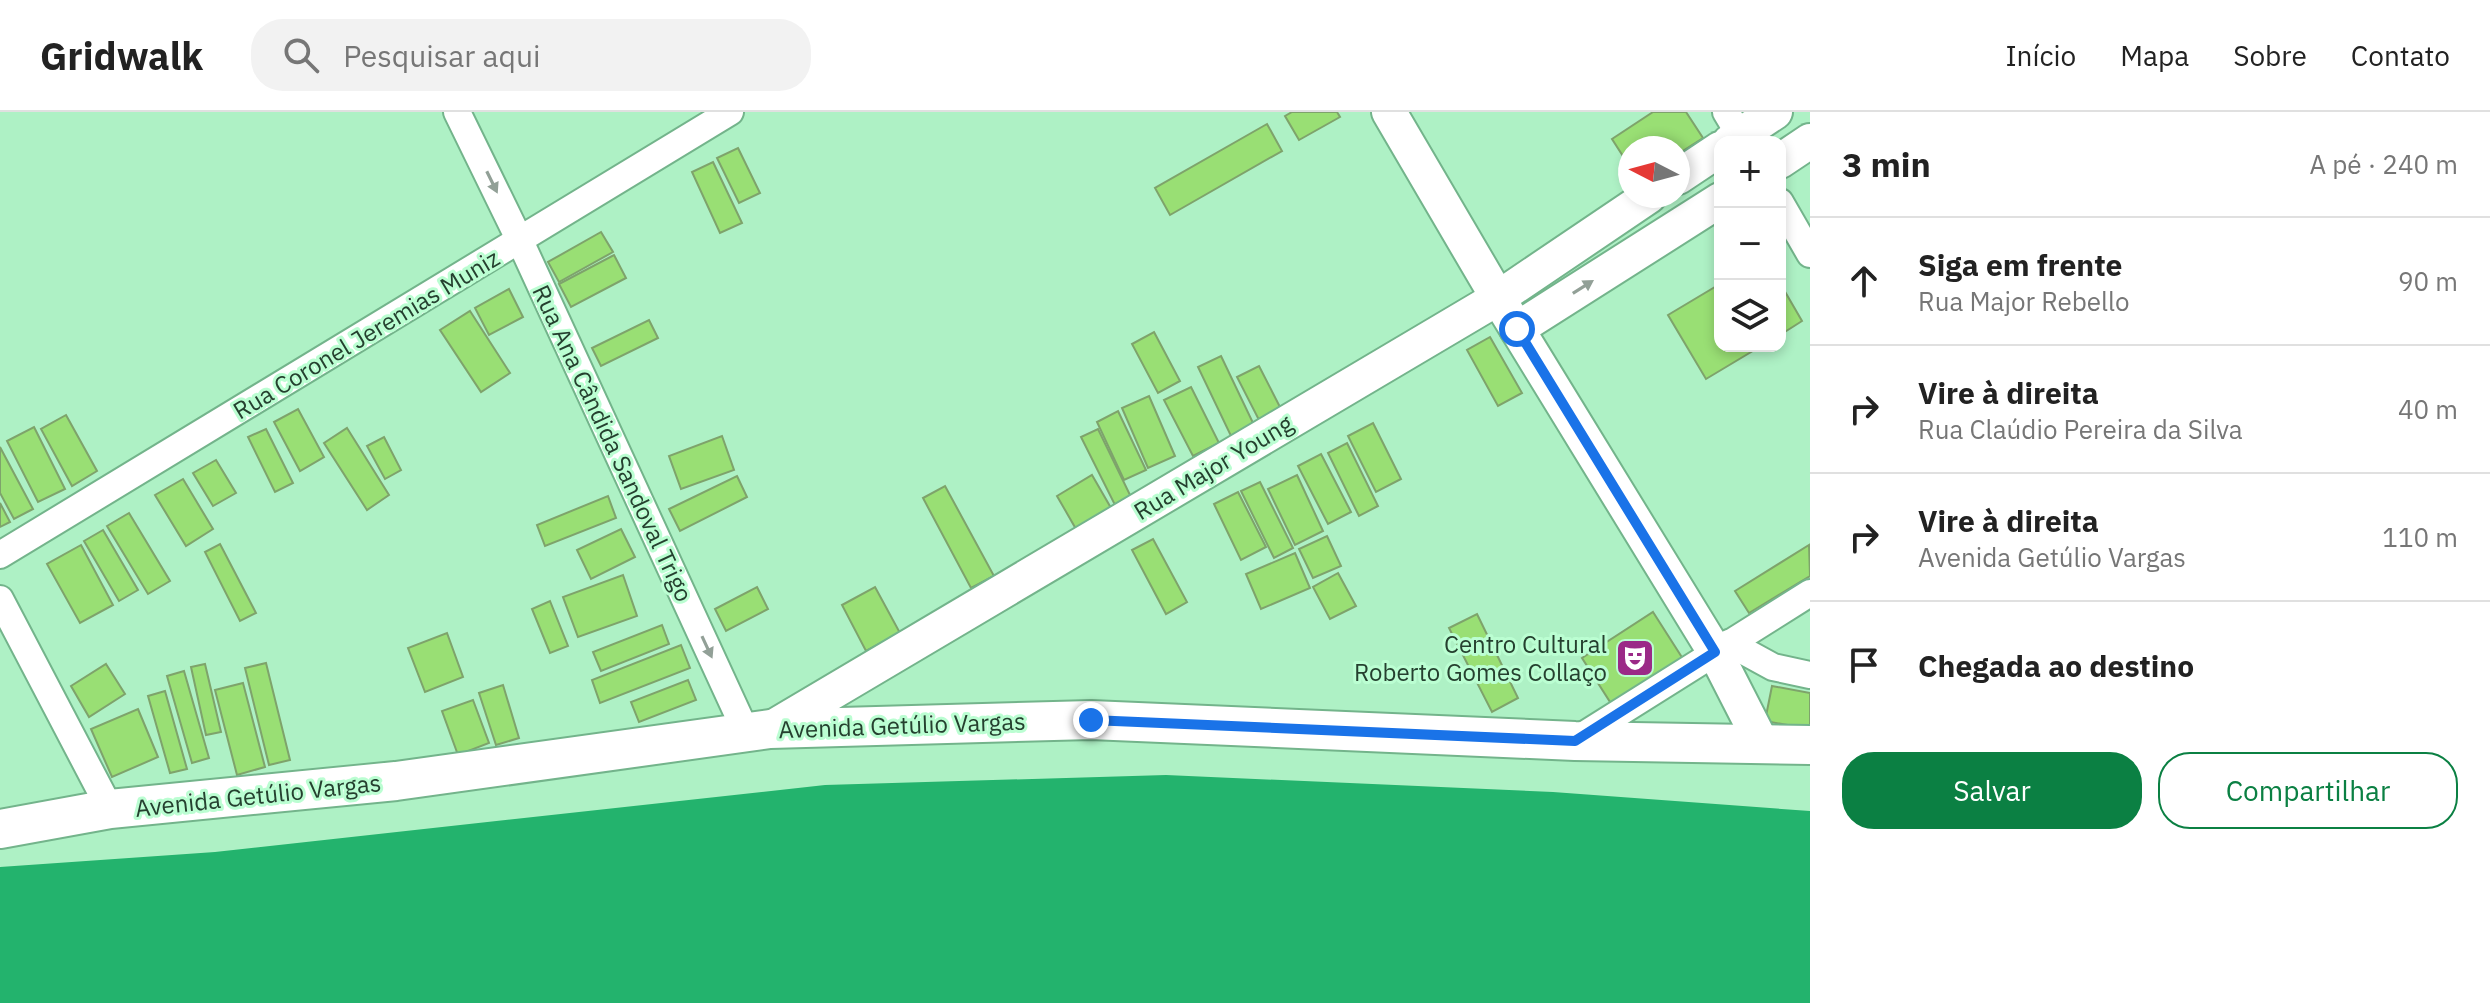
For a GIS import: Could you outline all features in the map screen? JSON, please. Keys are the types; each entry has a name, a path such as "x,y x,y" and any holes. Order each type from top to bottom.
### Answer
{"main road":[{"name":"Avenida Getúlio Vargas","path":"0,829 110,809 396,781 758,730 1091,720 1575,741 1810,745"}],"street":[{"name":"Rua Ana Cândida Sandoval Trigo","path":"457,112 758,730"},
{"name":"Rua Coronel Jeremias Muniz","path":"0,555 730,112"},
{"path":"1389,112 1517,329 1722,648 1761,742"},
{"path":"1732,136 1775,112"},
{"path":"1786,157 1810,141"},
{"path":"1690,168 1714,150"},
{"path":"1517,329 1714,204"},
{"name":"Rua Major Young","path":"758,730 1498,298 1631,208"},
{"path":"1783,208 1810,254"},
{"path":"1575,741 1810,593"},
{"path":"0,599 110,809"},
{"path":"1722,648 1773,667 1810,675"}],"shaded area":[{"path":"1166,775 1553,792 1810,811 1810,1003 0,1003 0,867 215,852 825,785"}],"building":[{"path":"1292,112 1337,112 1340,117 1299,140 1285,116"},
{"path":"1653,112 1686,112 1703,138 1690,146 1690,136 1618,136 1618,148 1612,139"},
{"path":"1267,124 1282,151 1170,215 1155,188"},
{"path":"738,148 760,193 739,203 717,158"},
{"path":"713,162 742,223 720,233 692,172"},
{"path":"601,232 613,252 559,282 548,262"},
{"path":"614,255 626,278 571,307 559,284"},
{"path":"1714,288 1714,352 1751,352 1706,379 1668,315"},
{"path":"509,289 523,317 489,335 475,308"},
{"path":"1786,293 1802,321 1786,331"},
{"path":"470,311 510,373 481,392 440,330"},
{"path":"649,320 658,338 601,366 592,348"},
{"path":"1154,332 1180,381 1158,393 1132,344"},
{"path":"1490,337 1522,393 1498,406 1467,350"},
{"path":"1221,356 1254,425 1231,436 1198,367"},
{"path":"1259,366 1281,409 1259,420 1237,377"},
{"path":"1191,387 1219,443 1193,456 1164,400"},
{"path":"1149,396 1175,456 1148,468 1122,408"},
{"path":"298,409 324,457 300,471 274,422"},
{"path":"1118,411 1146,470 1124,480 1097,422"},
{"path":"66,415 97,471 72,486 41,429"},
{"path":"1373,423 1401,479 1376,492 1348,436"},
{"path":"34,427 65,489 38,502 7,441"},
{"path":"347,428 389,495 367,510 324,443"},
{"path":"266,429 293,483 275,492 248,437"},
{"path":"1098,429 1131,497 1115,505 1081,437"},
{"path":"722,436 734,470 681,489 669,456"},
{"path":"384,437 401,470 385,479 367,446"},
{"path":"1347,443 1378,506 1359,516 1328,453"},
{"path":"0,447 33,509 14,519 0,493"},
{"path":"1321,454 1351,512 1328,524 1298,466"},
{"path":"216,460 236,493 213,506 193,473"},
{"path":"1092,475 1111,508 1076,529 1057,496"},
{"path":"1297,475 1323,531 1295,545 1268,489"},
{"path":"737,476 747,497 680,531 669,509"},
{"path":"183,479 213,529 186,546 155,495"},
{"path":"1260,482 1293,548 1274,558 1241,491"},
{"path":"945,486 994,576 971,588 923,498"},
{"path":"1238,492 1266,547 1241,560 1214,504"},
{"path":"608,496 616,518 545,546 537,525"},
{"path":"0,503 10,522 0,527"},
{"path":"129,513 170,581 148,594 107,526"},
{"path":"621,529 635,557 591,579 577,550"},
{"path":"103,530 138,590 119,601 84,541"},
{"path":"1327,536 1341,566 1313,578 1299,549"},
{"path":"1153,539 1187,602 1166,614 1132,550"},
{"path":"220,544 256,613 240,621 205,552"},
{"path":"81,545 113,605 80,623 47,564"},
{"path":"1809,545 1810,576 1749,613 1735,591"},
{"path":"1295,553 1310,588 1261,609 1246,574"},
{"path":"1338,573 1356,606 1330,619 1313,587"},
{"path":"623,575 637,616 578,637 563,597"},
{"path":"757,587 768,609 726,631 715,609"},
{"path":"875,587 900,633 866,651 842,605"},
{"path":"550,601 568,646 550,653 532,609"},
{"path":"1653,612 1683,659 1612,705 1582,658"},
{"path":"1477,614 1518,698 1492,712 1449,628"},
{"path":"662,625 669,644 601,671 593,652"},
{"path":"447,633 463,677 425,692 408,648"},
{"path":"681,645 690,668 600,703 592,680"},
{"path":"266,663 290,760 269,765 245,668"},
{"path":"106,664 125,694 89,717 71,686"},
{"path":"205,664 221,732 206,735 191,667"},
{"path":"184,671 209,758 192,763 167,676"},
{"path":"688,680 696,700 639,722 631,702"},
{"path":"243,683 265,767 237,775 215,690"},
{"path":"503,685 519,738 496,745 479,693"},
{"path":"1772,686 1810,693 1810,729 1765,721"},
{"path":"165,691 187,769 170,773 148,696"},
{"path":"473,700 489,743 458,755 442,711"},
{"path":"138,709 158,757 112,777 91,729"}],"place":[{"name":"Centro Cultural Roberto Gomes Collaço","path":"1635,658"}],"route":[{"path":"1091,720 1575,741 1715,652 1517,329"}]}
